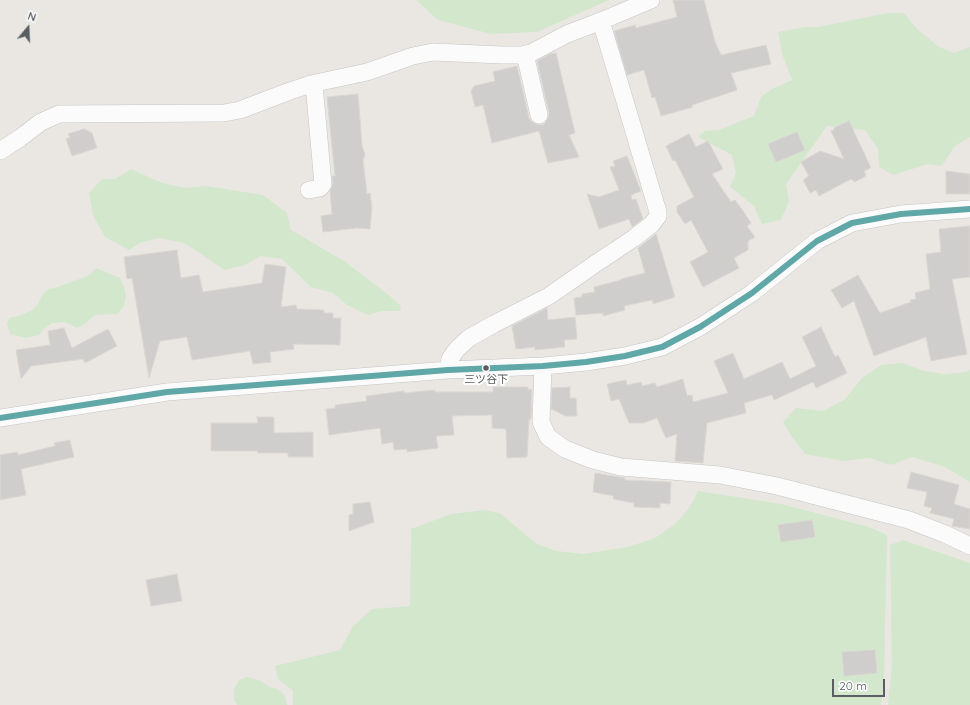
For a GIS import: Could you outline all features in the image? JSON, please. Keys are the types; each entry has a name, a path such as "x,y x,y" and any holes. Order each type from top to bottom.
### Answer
{"street":[{"path":"0,151 41,122 60,114 224,113 240,110 290,91 367,72 413,56 433,52 502,55 531,53 567,34 651,0"},
{"path":"448,370 450,359 457,349 470,338 549,296 634,238 652,224 658,216 601,21"},
{"path":"525,54 539,115"},
{"path":"309,190 320,188 323,184 314,84"},
{"path":"0,418 167,392 448,370 543,366 586,362 617,357 662,347 700,327 752,293 817,241 852,223 901,214 970,210"},
{"path":"543,366 541,422 548,436 566,449 594,460 621,467 720,475 777,486 909,520 945,534 970,546"}],"green space":[{"path":"416,0 609,0 537,32 491,34 438,20"},
{"path":"887,13 904,13 917,29 939,47 954,53 970,47 970,137 955,146 942,166 928,164 893,175 879,167 878,149 865,130 827,126 786,184 789,201 781,220 762,224 754,206 730,187 736,173 732,155 698,137 705,131 719,130 754,116 761,97 772,89 792,80 782,54 778,32 806,27 818,27"},
{"path":"131,169 162,183 186,188 206,186 263,195 287,213 291,230 344,261 390,296 401,306 400,311 381,311 368,315 347,305 333,293 311,287 282,259 261,256 245,265 224,270 184,243 158,238 140,243 129,250 105,237 93,215 89,193 102,179 115,179"},
{"path":"96,268 120,278 126,296 124,306 118,314 95,315 85,324 77,328 65,322 52,323 39,335 26,338 10,334 7,325 9,318 32,310 48,289 55,288 90,275"},
{"path":"903,363 924,371 944,374 966,372 970,370 970,482 945,467 912,457 891,465 870,458 843,461 805,454 783,422 796,408 823,411 844,400 862,378 881,365"},
{"path":"698,491 781,504 869,527 887,535 884,679 881,705 293,705 293,691 278,679 275,666 340,650 353,626 372,609 410,606 411,529 451,514 486,510 501,514 537,544 557,551 583,554 628,547 655,538 675,524 690,507"},
{"path":"903,540 970,563 970,705 888,705 892,665 890,545"},
{"path":"247,677 259,680 270,687 278,689 285,696 287,705 237,705 234,700 234,689 239,680"}],"building":[{"path":"673,0 704,0 715,42 721,55 766,45 771,64 731,73 737,90 692,105 693,107 661,116 655,97 652,98 644,70 627,75 614,31 635,25 636,28 677,17"},
{"path":"556,53 575,133 569,135 579,157 548,163 539,131 492,143 483,105 475,107 471,91 474,86 495,81 493,72 517,66 529,118 536,124 542,125 548,118 549,113 537,61 550,54"},
{"path":"358,94 362,145 365,155 363,160 367,194 370,193 372,208 370,229 357,228 323,232 321,216 332,214 330,191 333,184 332,176 335,176 327,97"},
{"path":"849,121 871,168 864,171 866,176 855,182 851,179 819,196 816,190 810,193 803,180 809,176 801,162 820,151 844,159 831,131"},
{"path":"84,129 92,133 97,148 72,156 66,139 70,137 68,134"},
{"path":"797,132 805,150 776,162 768,144"},
{"path":"689,134 696,147 708,141 723,169 712,174 731,202 735,200 743,211 751,223 747,226 755,237 748,241 748,250 734,258 739,268 703,287 690,262 708,252 691,220 685,224 677,212 677,206 694,197 666,146"},
{"path":"627,156 641,191 631,195 632,200 636,199 643,219 632,227 629,219 599,229 587,194 599,197 619,190 610,167 615,166 613,161"},
{"path":"946,171 970,174 970,194 946,194"},
{"path":"970,226 970,277 952,279 967,354 931,361 926,337 874,356 854,301 842,308 831,290 858,275 880,313 911,302 910,300 916,299 915,293 930,289 926,254 941,252 939,229"},
{"path":"656,234 675,297 653,304 652,300 624,306 625,310 603,316 603,313 576,315 574,298 582,297 582,294 595,292 594,287 645,273 638,248"},
{"path":"177,250 181,278 199,275 203,292 262,283 265,264 286,267 281,307 296,305 297,309 324,310 324,313 333,313 333,318 341,318 340,345 293,344 294,349 270,352 271,362 253,364 250,351 192,360 187,337 160,341 149,378 132,278 127,279 124,257"},
{"path":"547,308 548,320 575,317 577,339 564,340 565,347 535,350 535,347 516,349 512,326"},
{"path":"821,327 835,357 838,355 847,373 816,388 813,382 774,400 772,395 744,403 746,413 707,423 703,463 675,461 677,434 666,438 657,418 643,423 629,423 619,399 611,401 607,384 626,380 627,385 641,382 642,386 655,383 657,387 683,379 687,396 692,395 693,402 728,393 714,361 733,353 744,379 782,362 790,379 816,366 802,337"},
{"path":"64,328 72,348 108,329 117,346 85,363 83,359 31,366 21,379 16,350 50,345 48,331"},
{"path":"493,387 528,387 528,390 532,389 531,419 529,419 527,457 507,458 506,429 492,428 492,415 452,416 454,435 436,436 438,448 407,452 407,449 394,450 393,442 382,444 380,428 329,435 326,409 335,408 335,405 367,401 366,396 404,391 404,393 435,390 435,392 493,392"},
{"path":"570,387 570,398 576,398 577,416 566,416 551,409 552,388"},
{"path":"257,417 274,417 274,433 313,432 313,457 288,457 288,453 258,453 258,451 211,451 211,423 258,423"},
{"path":"70,440 74,457 21,469 26,495 0,500 0,455 17,452 18,455 55,446 54,443"},
{"path":"911,472 959,485 954,504 970,509 970,529 952,526 954,519 930,513 932,508 924,506 927,492 907,488"},
{"path":"595,473 625,478 625,480 671,482 670,504 660,503 660,508 634,507 634,503 613,499 614,496 593,492"},
{"path":"370,502 374,522 349,531 349,515 353,514 353,504"},
{"path":"812,520 815,537 781,542 778,525"},
{"path":"177,574 182,601 151,606 146,580"},
{"path":"875,650 877,673 844,676 842,652"}],"transit line":[{"path":"0,418 167,392 448,370 543,366 586,362 625,356 662,347 700,327 752,293 817,241 852,223 901,214 970,209"}],"place":[{"name":"三ツ谷下","path":"486,368"}]}
